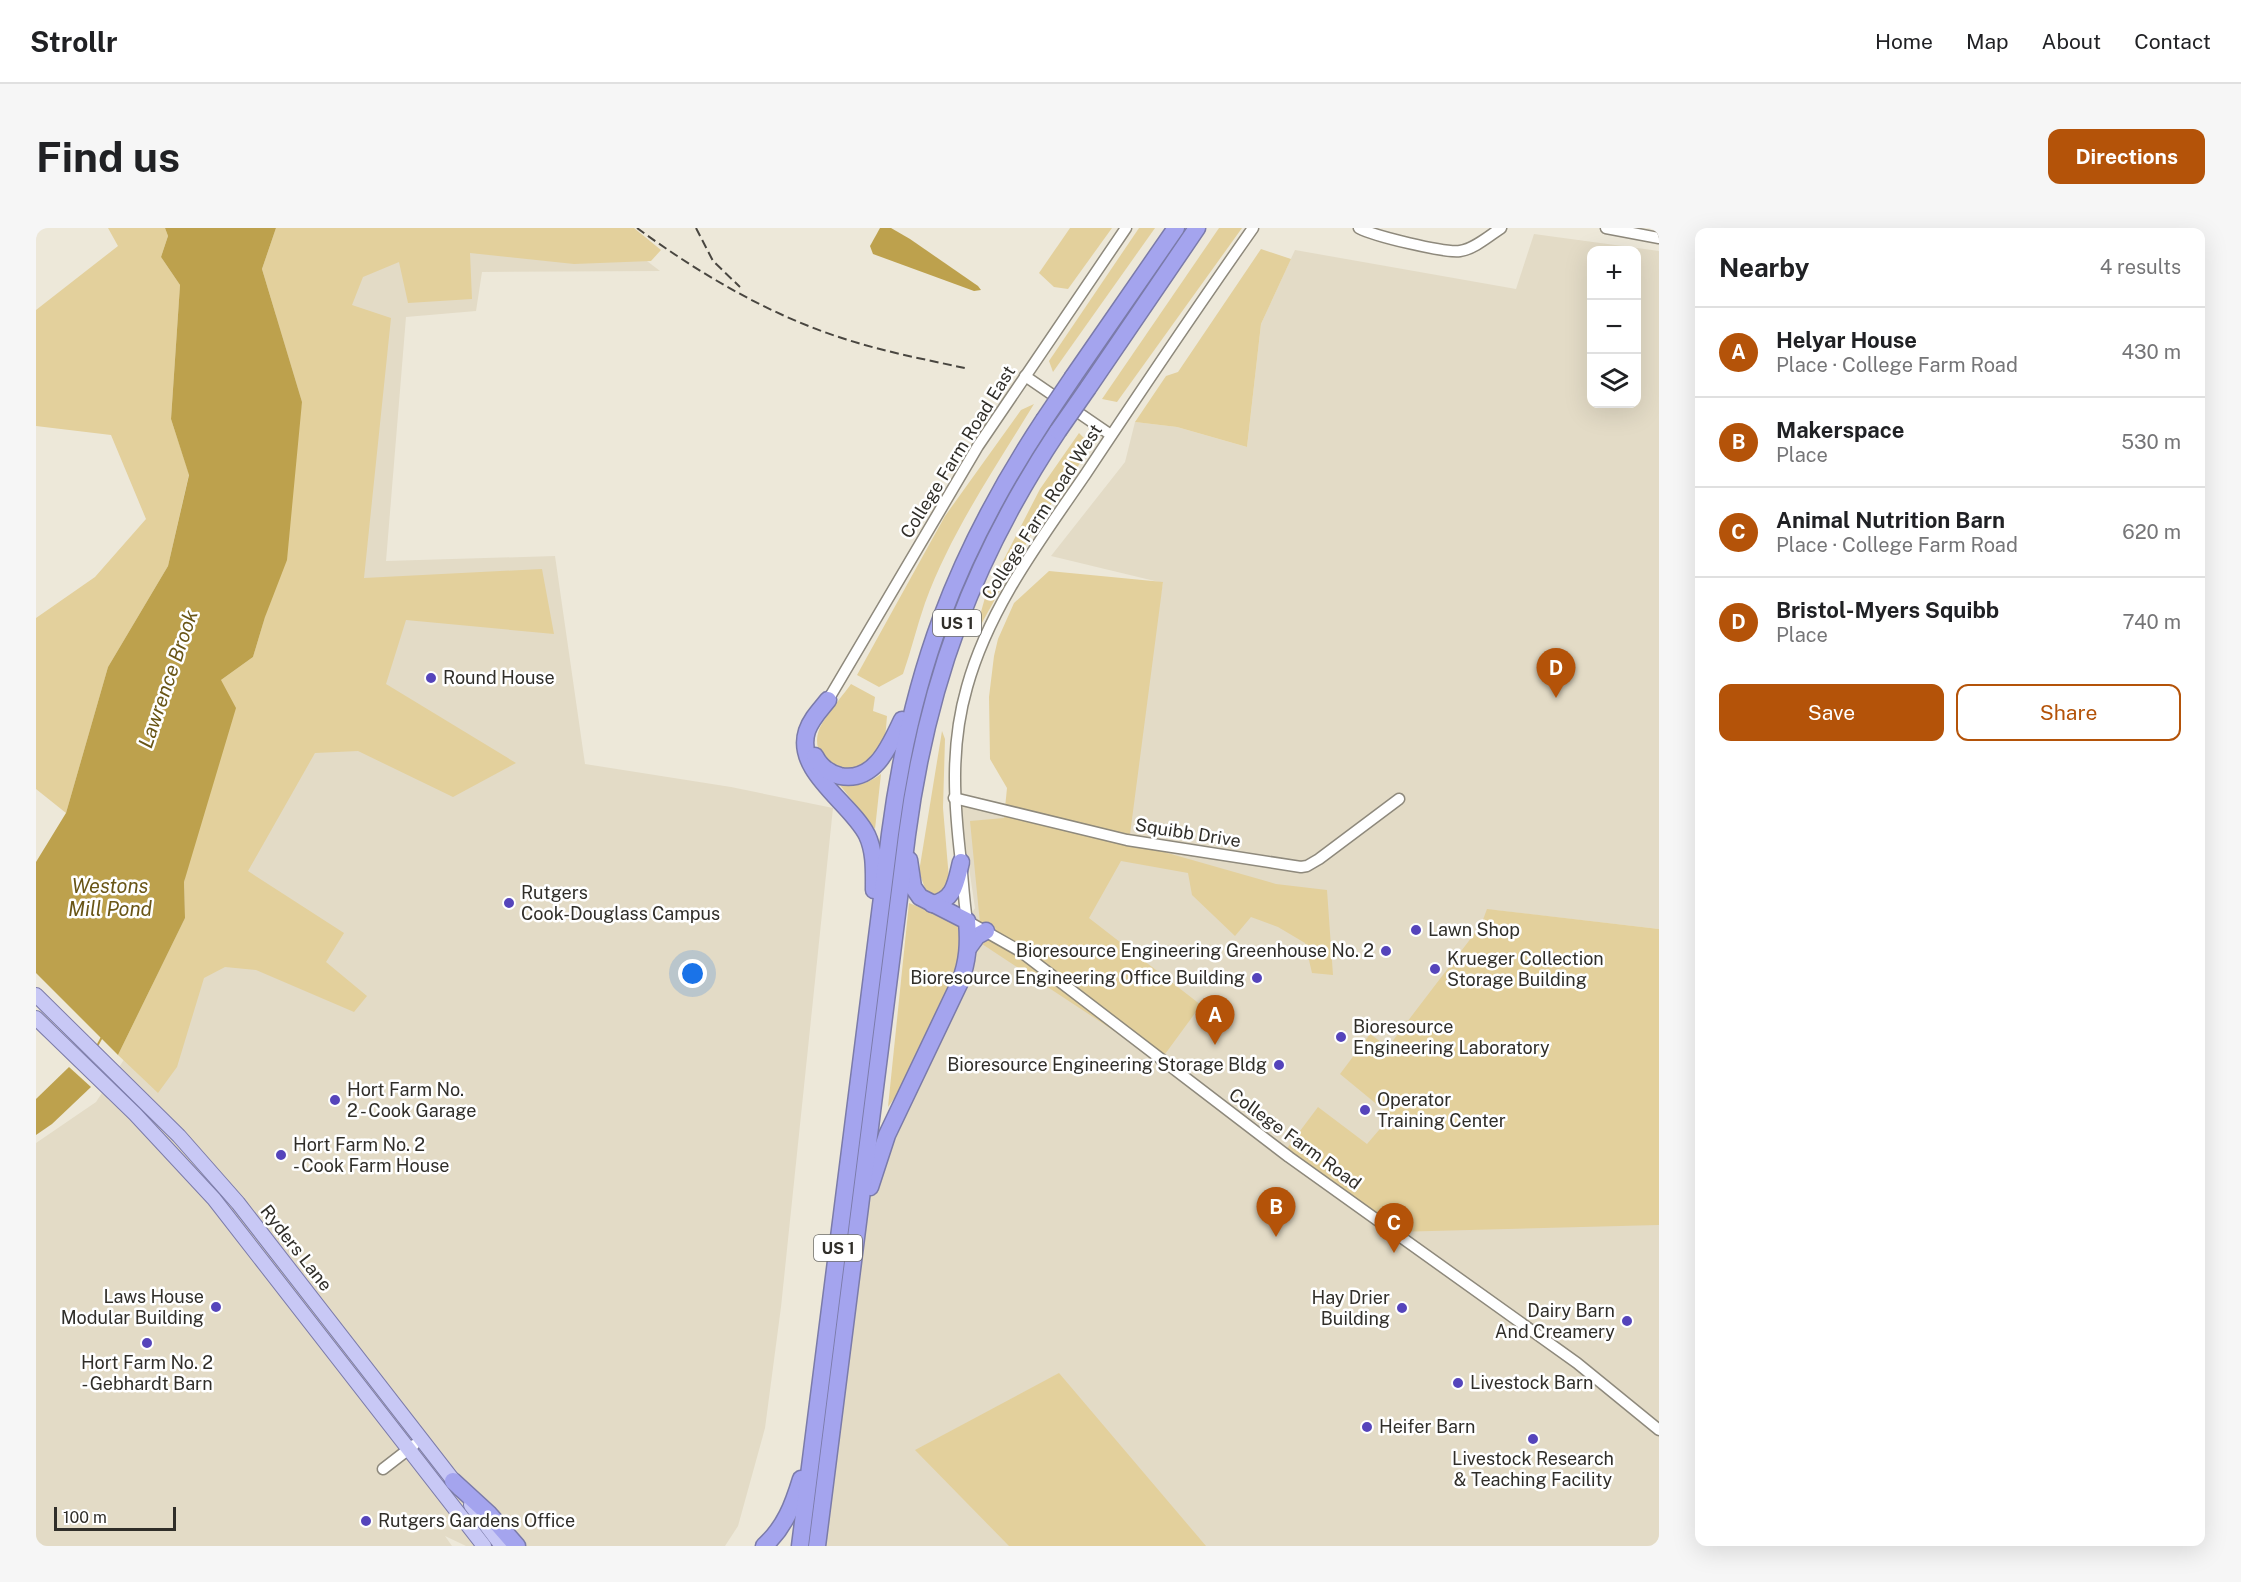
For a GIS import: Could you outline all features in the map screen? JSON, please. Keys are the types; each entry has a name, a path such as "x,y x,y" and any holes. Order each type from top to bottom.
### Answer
{"highway":[{"name":"US 1","path":"817,1546 821,1441 876,952 898,775 918,686 946,601 970,546 998,493 1044,420 1176,228"},
{"name":"US 1","path":"800,1546 821,1441 854,1250 915,775 927,718 953,633 975,578 1001,524 1030,473 1197,228"},
{"path":"828,700 813,732 813,752 819,763 828,771 839,776 852,776 872,767 884,755 918,686"},
{"path":"828,700 810,726 806,738 806,750 814,771 856,818 870,844 874,860 876,952"},
{"path":"854,1250 882,1146 960,982 969,947 968,921 920,897 914,887 907,835"},
{"path":"932,904 944,901 952,894 960,862"},
{"path":"969,947 977,936 986,931"},
{"path":"764,1546 788,1516 821,1441"},
{"path":"821,1441 831,1500 827,1546"},
{"path":"453,1481 489,1514 517,1546"}],"main road":[{"name":"Ryders Lane","path":"36,995 179,1136 245,1212 502,1546"},
{"name":"Ryders Lane","path":"36,1018 175,1156 232,1221 484,1546"}],"street":[{"name":"College Farm Road East","path":"828,700 978,446 1126,228"},
{"name":"College Farm Road West","path":"968,921 954,798 954,770 959,720 971,674 987,631 1013,583 1253,228"},
{"path":"1359,228 1437,249 1460,251 1473,246 1501,228"},
{"path":"1606,228 1643,231 1659,238"},
{"path":"1025,376 1111,435"},
{"name":"Squibb Drive","path":"954,798 1127,840 1301,867 1315,862 1399,799"},
{"name":"College Farm Road","path":"968,921 1020,951 1289,1157 1577,1363 1659,1430"},
{"path":"383,1469 421,1439"}],"shaded area":[{"path":"108,228 165,228 168,236 161,257 180,285 171,419 189,474 168,566 108,667 66,813 36,789 36,618 95,577 146,519 111,435 36,426 36,310 118,246"},
{"path":"276,228 634,228 661,250 651,261 574,264 470,253 472,299 408,303 399,262 363,277 352,305 391,318 364,578 542,569 554,634 406,620 386,684 516,763 453,797 358,751 315,753 248,871 344,933 326,962 367,996 354,1012 256,970 225,967 204,978 177,1067 158,1093 118,1055 185,918 184,882 221,680 253,657 265,617 302,402 262,269"},
{"name":"Rutgers Cook-Douglass Campus","path":"604,228 660,271 482,272 476,311 406,317 386,561 555,556 585,764 731,787 833,808 781,1307 765,1428 738,1526 725,1546 466,1546 445,1536 452,1546 36,1546 36,1143 96,1102 129,1052 261,665 278,268"},
{"path":"1070,228 1112,228 1068,289 1054,287 1039,273"},
{"path":"1139,228 1155,228 1053,372 1049,361"},
{"path":"1219,228 1242,228 1117,402 1102,399"},
{"path":"1534,234 1622,246 1587,246 1587,408 1641,408 1641,249 1659,251 1659,929 1494,910 1659,953 1659,1546 817,1546 854,1250 876,1166 967,921 975,908 959,800 1114,837 1163,583 1051,556 1125,462 1135,422 1177,427 1247,447 1261,324 1295,250 1516,289"},
{"path":"1261,249 1291,259 1261,324 1247,447 1177,427 1135,422 1166,376 1178,372"},
{"path":"1034,404 975,501 948,551 925,603 903,674 879,687 857,675 945,516 1021,410"},
{"path":"1079,433 1088,442 1086,455 1037,524 974,637 986,594 1040,489"},
{"path":"1049,571 1163,582 1129,842 1276,884 1327,890 1333,975 1312,973 1305,943 1278,927 1251,917 1235,936 1192,895 1188,873 1121,861 1089,918 1201,1005 1160,1061 982,944 970,821 1004,818 1007,788 990,759 989,697 994,656 998,639 1014,603"},
{"path":"851,684 875,697 873,711 887,716 881,749 872,760 849,769 828,762 820,754 817,743 821,725"},
{"path":"942,731 945,739 943,808 949,879 946,893 936,896 926,891 919,872"},
{"path":"881,774 875,829 839,784 862,784"},
{"path":"909,903 961,924 964,946 953,980 911,1075 888,1107"},
{"path":"1487,909 1659,929 1659,1225 1394,1232 1282,1155 1318,1107 1367,1144 1391,1116 1340,1074 1370,1034 1388,1047 1481,925"},
{"path":"1059,1373 1206,1546 1009,1546 915,1450"}],"water":[{"name":"Westons Mill Pond","path":"165,228 276,228 262,269 302,402 287,560 265,617 253,657 221,680 236,708 184,882 185,918 118,1055 36,973 36,862 66,813 108,667 168,566 189,475 171,419 180,285 161,257 168,236"},
{"path":"880,228 891,228 910,239 981,290 974,291 873,254 870,246"},
{"path":"69,1067 91,1087 52,1124 36,1135 36,1099"}],"waterway":[{"name":"Lawrence Brook","path":"96,1048 102,1037"}],"railway":[{"path":"637,228 715,280 799,322 872,347 969,369"},
{"path":"696,228 713,261 740,287"}],"place":[{"name":"Round House","path":"431,678"},
{"name":"Bristol-Myers Squibb","path":"1556,698"},
{"name":"Rutgers Cook-Douglass Campus","path":"509,903"},
{"name":"Lawn Shop","path":"1416,930"},
{"name":"Bioresource Engineering Greenhouse No. 2","path":"1386,951"},
{"name":"Krueger Collection Storage Building","path":"1435,969"},
{"name":"Bioresource Engineering Office Building","path":"1257,978"},
{"name":"Bioresource Engineering Laboratory","path":"1341,1037"},
{"name":"Helyar House","path":"1215,1045"},
{"name":"Bioresource Engineering Storage Bldg","path":"1279,1065"},
{"name":"Hort Farm No. 2 - Cook Garage","path":"335,1100"},
{"name":"Operator Training Center","path":"1365,1110"},
{"name":"Hort Farm No. 2 - Cook Farm House","path":"281,1155"},
{"name":"Makerspace","path":"1276,1237"},
{"name":"Animal Nutrition Barn","path":"1394,1253"},
{"name":"Laws House Modular Building","path":"216,1307"},
{"name":"Hay Drier Building","path":"1402,1308"},
{"name":"Dairy Barn And Creamery","path":"1627,1321"},
{"name":"Hort Farm No. 2 - Gebhardt Barn","path":"147,1343"},
{"name":"Livestock Barn","path":"1458,1383"},
{"name":"Heifer Barn","path":"1367,1427"},
{"name":"Livestock Research & Teaching Facility","path":"1533,1439"},
{"name":"Rutgers Gardens Office","path":"366,1521"}]}
